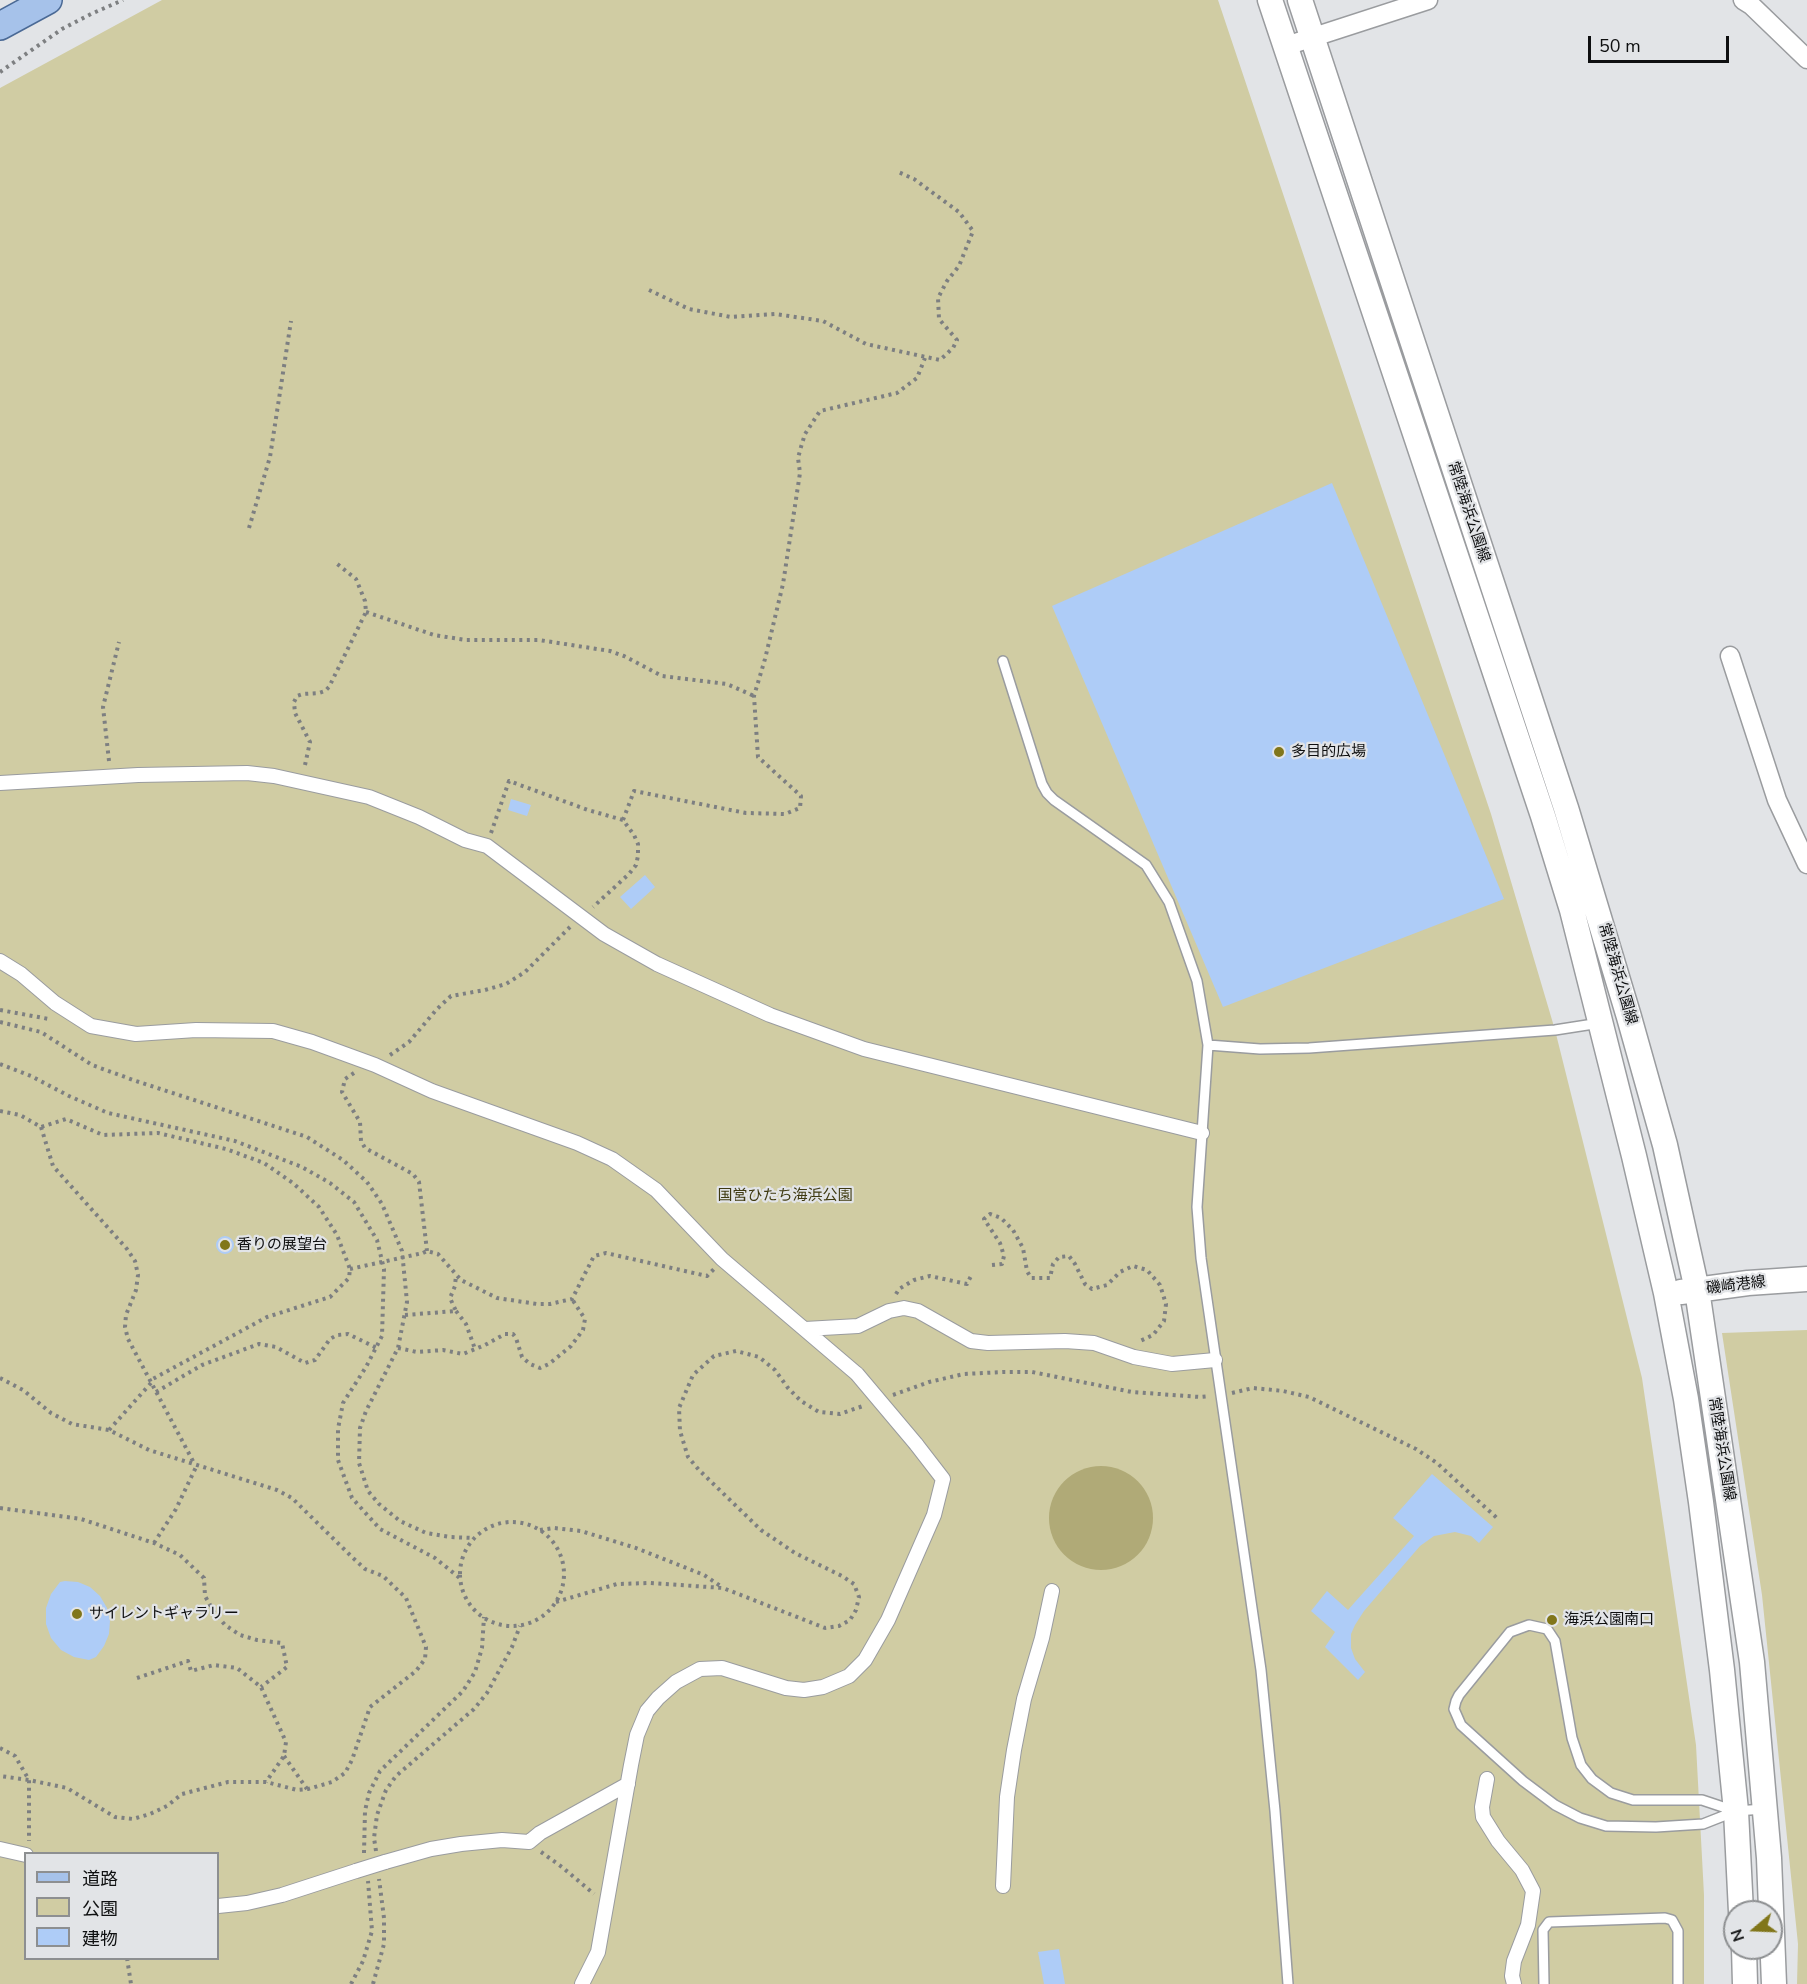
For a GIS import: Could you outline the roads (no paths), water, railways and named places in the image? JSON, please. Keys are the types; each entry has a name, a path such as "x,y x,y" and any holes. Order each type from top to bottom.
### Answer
{"main road":[{"path":"0,26 48,0"},
{"name":"常陸海浜公園線","path":"1270,0 1543,816 1572,910 1601,1023 1666,1293 1686,1399 1722,1670 1736,1811 1741,1900"},
{"name":"常陸海浜公園線","path":"1300,0 1596,905 1665,1145 1697,1290 1752,1662 1769,1858 1774,1984"},
{"name":"磯崎港線","path":"1666,1293 1748,1283 1807,1279"},
{"path":"1744,1960 1745,1984"}],"street":[{"path":"1286,46 1428,0"},
{"path":"1747,2 1807,59"},
{"path":"1730,656 1777,800 1807,864"},
{"path":"0,783 138,775 247,773 274,776 369,797 419,817 465,840 487,846 604,934 657,964 771,1015 864,1049 1202,1133"},
{"path":"0,961 21,974 76,1018 91,1026 136,1034 196,1030 273,1031 312,1042 375,1065 432,1091 577,1143 612,1159 656,1190 722,1259 857,1374 943,1479 928,1531 888,1620 865,1660 849,1676 823,1687 804,1690 786,1688 722,1668 700,1669 676,1682 658,1698 647,1712 637,1735 598,1952 582,1984"},
{"path":"805,1329 858,1326 889,1311 904,1308 918,1311 971,1341 1094,1343 1120,1350 1134,1357 1172,1364 1215,1360"},
{"path":"1003,1886 1007,1797 1014,1750 1024,1700 1042,1638 1052,1591"},
{"path":"1487,1779 1482,1807 1483,1817 1521,1870 1533,1891 1528,1925 1514,1961 1512,1976 1514,1984"},
{"path":"219,1906 247,1903 282,1895 381,1860 431,1848 502,1840 529,1842 540,1833 628,1784"},
{"path":"0,1849 27,1849"}],"lane":[{"path":"1003,662 1042,784 1047,793 1146,865 1169,902 1197,981 1208,1046 1197,1207 1201,1258 1261,1670 1275,1811 1288,1984"},
{"path":"1208,1046 1260,1049 1309,1048 1555,1030 1601,1023"},
{"path":"1736,1811 1702,1800 1646,1801 1624,1798 1601,1788 1581,1765 1572,1738 1555,1641 1547,1629 1529,1625 1510,1632 1456,1701 1455,1708 1461,1725 1523,1781 1555,1805 1580,1818 1606,1826 1656,1827 1703,1824 1736,1811 1764,1809"},
{"path":"1544,1984 1543,1930 1549,1922 1665,1918 1672,1920 1678,1931 1678,1984"}],"place":[{"name":"多目的広場","path":"1279,752"},
{"name":"香りの展望台","path":"225,1245"},
{"name":"サイレントギャラリー","path":"77,1614"},
{"name":"海浜公園南口","path":"1552,1620"}],"park label":[{"name":"国営ひたち海浜公園","path":"785,1196"}]}
